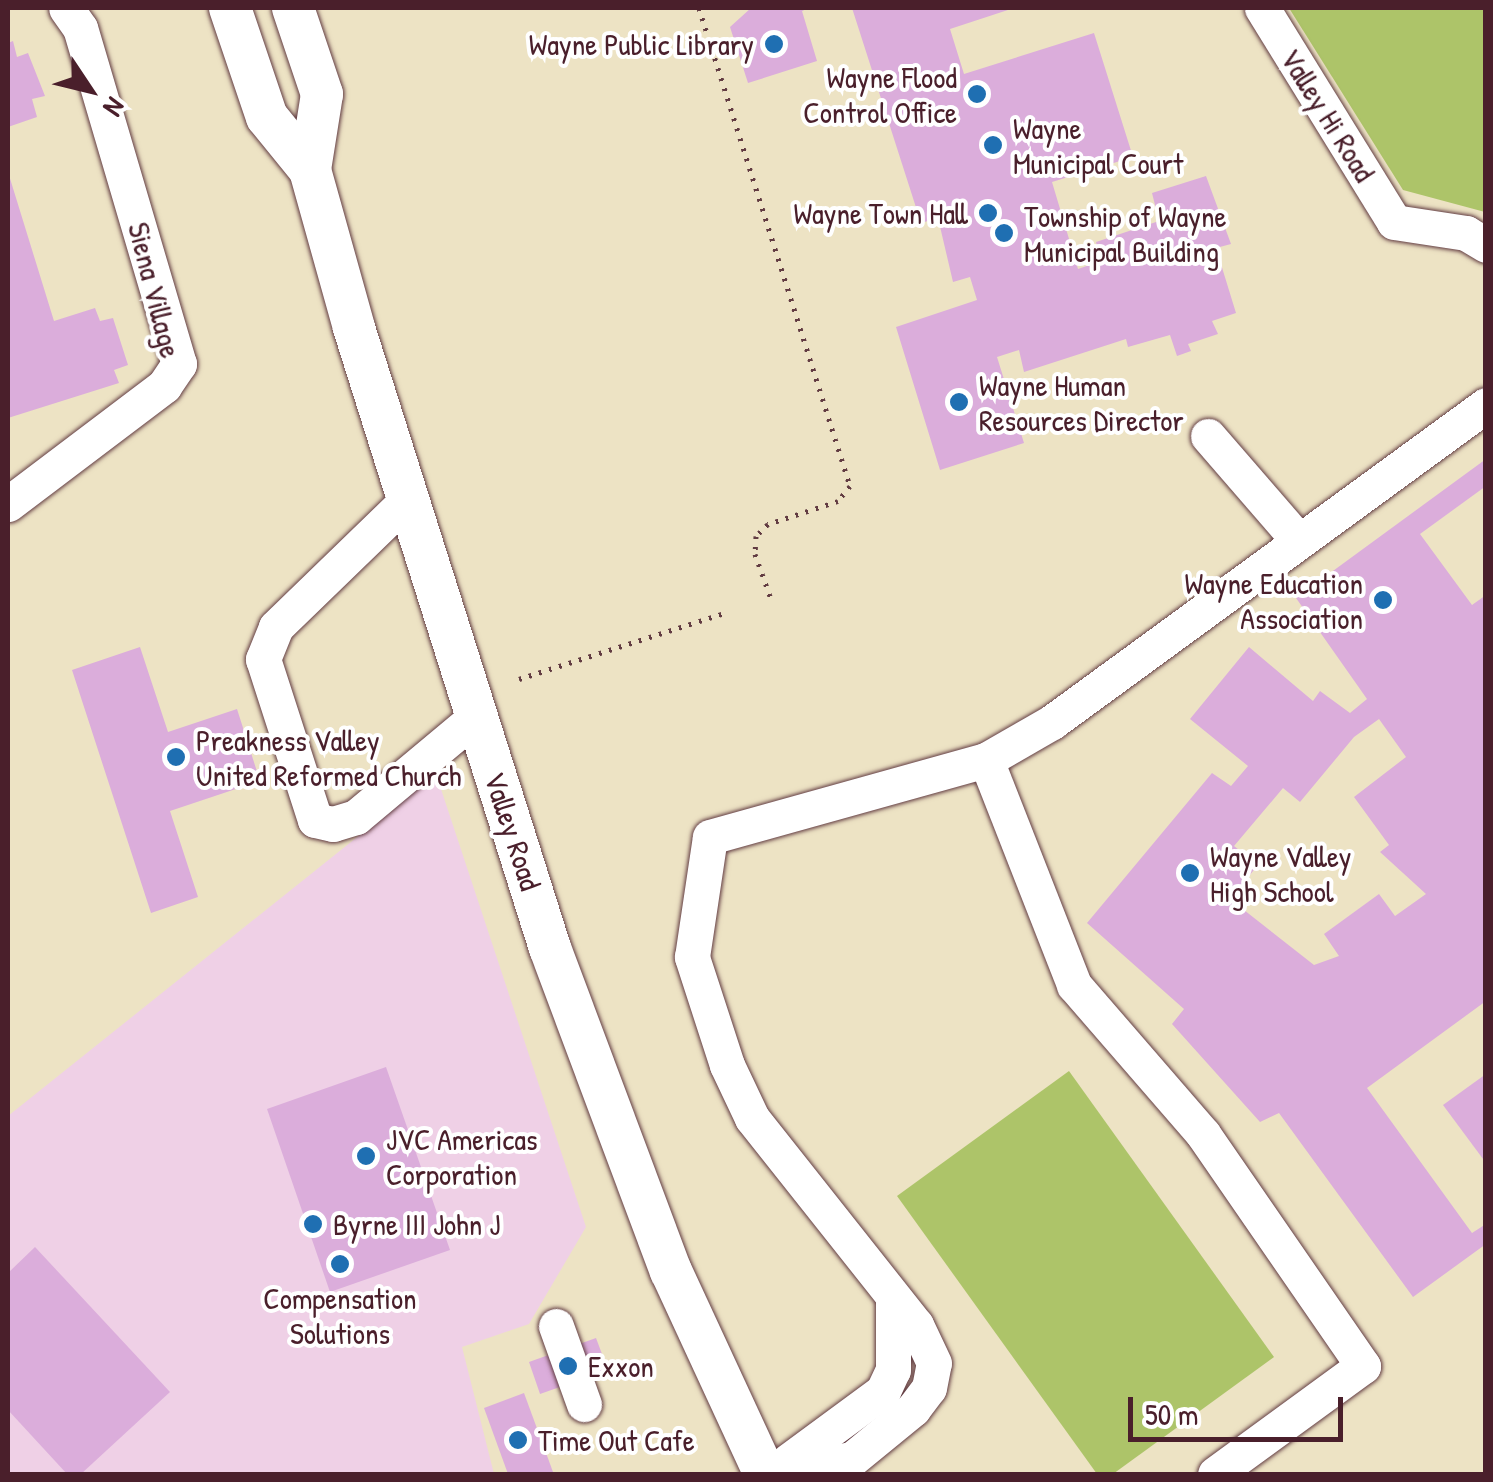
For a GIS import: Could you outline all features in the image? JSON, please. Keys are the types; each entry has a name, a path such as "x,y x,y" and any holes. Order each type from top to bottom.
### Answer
{"main road":[{"name":"Valley Road","path":"230,8 267,117 310,170 408,499 550,948 641,1194 712,1369 766,1474"},
{"name":"Valley Road","path":"293,8 322,94 310,170"}],"street":[{"name":"Siena Village","path":"8,504 164,386 179,364 80,28 66,8"},
{"name":"Valley Hi Road","path":"1262,8 1394,222 1466,233 1486,246"},
{"path":"766,1474 852,1460 914,1409 929,1388 934,1363 930,1346 763,1133 726,1066 692,957 710,837 986,760 1052,722 1486,405"},
{"path":"1208,436 1299,542"},
{"path":"408,499 276,627 263,659 315,820 333,824 356,817 477,716"},
{"path":"986,760 1074,985 1203,1134 1363,1366 1216,1474"},
{"path":"556,1326 584,1404"}],"path":[{"path":"699,8 850,486 838,501 761,529 755,554 771,599"},
{"path":"519,679 722,614"}],"shaded area":[{"path":"436,774 586,1227 529,1324 462,1347 494,1474 8,1474 8,1116"}],"green space":[{"path":"1289,8 1485,8 1485,212 1403,190"},
{"path":"1069,1071 1274,1357 1113,1474 1097,1474 897,1196"}],"building":[{"name":"Wayne Public Library","path":"751,8 809,8 802,11 817,61 748,83 730,27"},
{"name":"Township of Wayne Municipal Building","path":"852,8 1014,8 950,29 964,74 1094,33 1133,157 1052,182 1078,269 1101,261 1096,242 1159,221 1152,193 1206,176 1231,244 1216,248 1236,313 1212,321 1218,334 1188,344 1191,351 1177,356 1170,335 1128,347 1126,339 1024,372 1019,350 997,357 1024,443 940,470 896,327 977,300 970,277 953,282 938,218 921,223"},
{"path":"13,41 17,57 28,53 45,96 32,99 37,117 8,127 8,43"},
{"path":"8,172 54,321 95,308 100,321 113,318 128,365 114,370 119,383 8,418"},
{"name":"Wayne Valley High School","path":"1486,459 1486,486 1420,534 1472,605 1486,595 1486,1001 1367,1088 1472,1233 1486,1224 1486,1244 1413,1297 1279,1113 1260,1122 1172,1024 1184,1009 1087,923 1212,773 1231,786 1248,766 1190,719 1249,647 1313,701 1320,691 1350,713 1367,699 1296,598","holes":["1379,719 1406,757 1354,797 1389,845 1380,852 1426,894 1395,916 1379,894 1324,934 1339,956 1314,965 1230,899 1258,865 1234,846 1283,788 1300,802 1354,737"]},
{"name":"Preakness Valley United Reformed Church","path":"140,647 168,732 237,709 260,781 170,811 198,897 151,913 72,670"},
{"path":"386,1067 450,1250 330,1292 267,1109"},
{"path":"1486,1074 1486,1163 1443,1105"},
{"path":"35,1247 170,1392 81,1474 67,1474 8,1410 8,1273"},
{"name":"Exxon","path":"596,1338 608,1370 540,1394 529,1362"},
{"name":"Time Out Cafe","path":"524,1393 553,1472 547,1474 508,1474 484,1408"}],"place":[{"name":"Wayne Public Library","path":"774,44"},
{"name":"Wayne Flood Control Office","path":"977,94"},
{"name":"Wayne Municipal Court","path":"993,145"},
{"name":"Wayne Town Hall","path":"988,213"},
{"name":"Township of Wayne Municipal Building","path":"1004,233"},
{"name":"Wayne Human Resources Director","path":"959,402"},
{"name":"Wayne Education Association","path":"1383,600"},
{"name":"Preakness Valley United Reformed Church","path":"176,757"},
{"name":"Wayne Valley High School","path":"1190,873"},
{"name":"JVC Americas Corporation","path":"366,1156"},
{"name":"Byrne III John J","path":"313,1224"},
{"name":"Compensation Solutions","path":"340,1264"},
{"name":"Exxon","path":"568,1366"},
{"name":"Time Out Cafe","path":"518,1440"}]}
